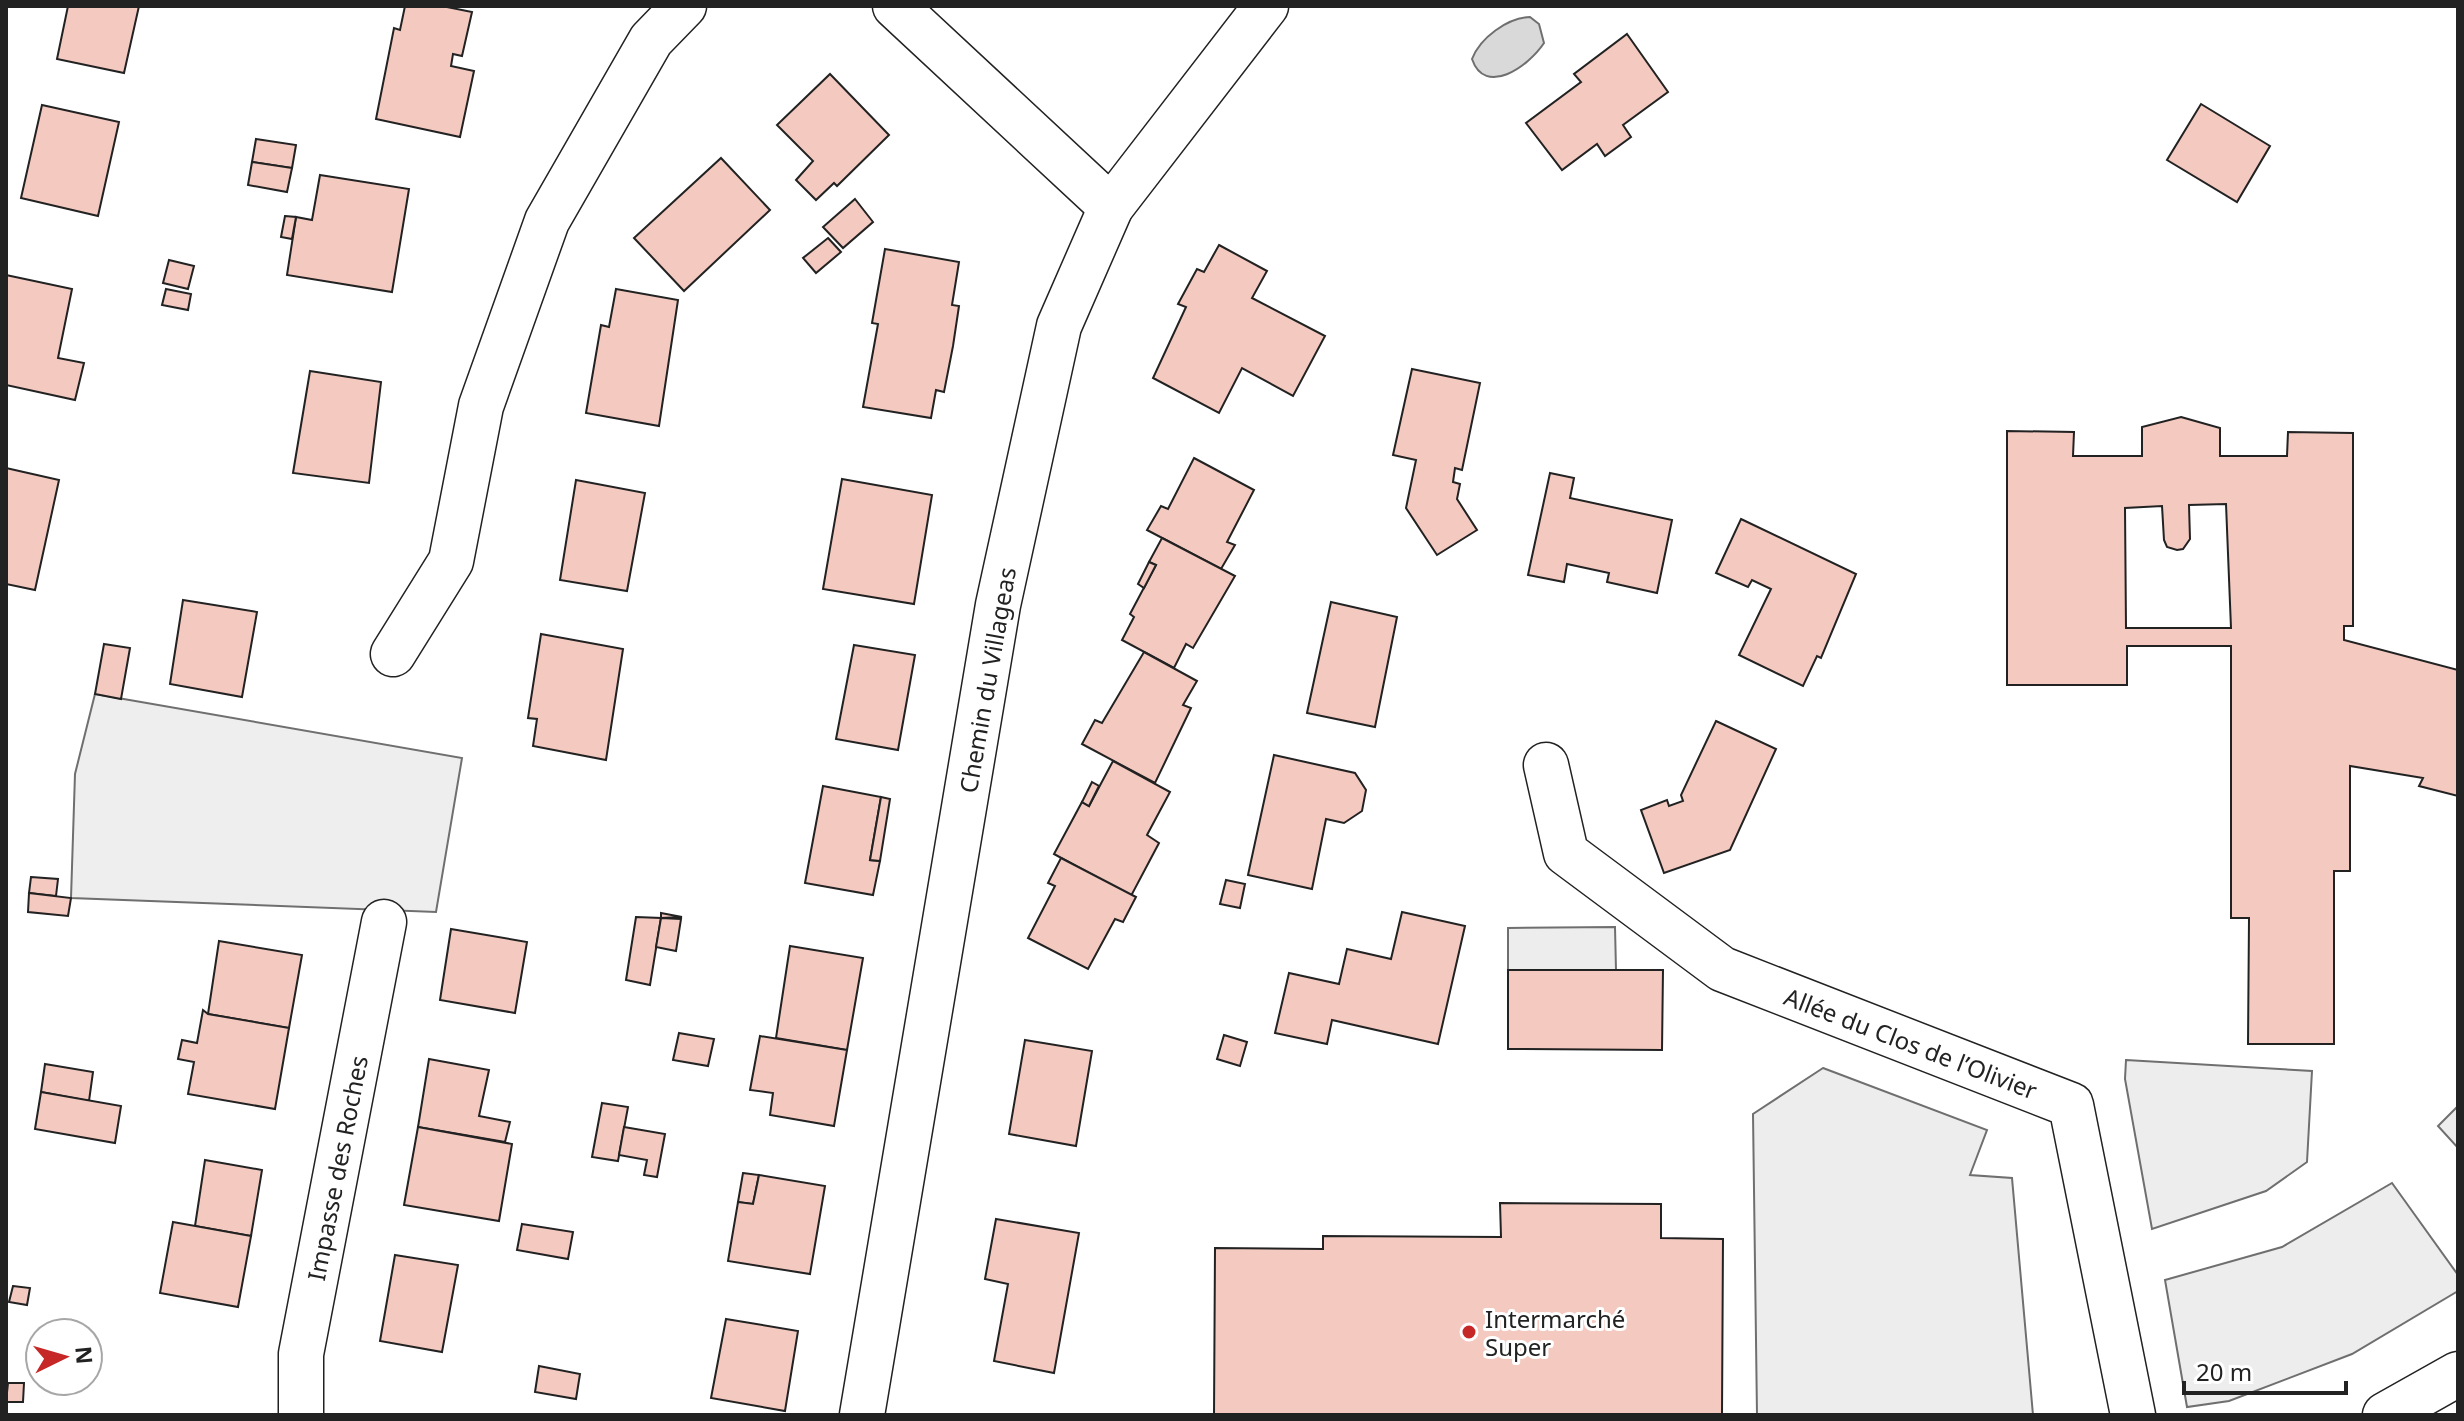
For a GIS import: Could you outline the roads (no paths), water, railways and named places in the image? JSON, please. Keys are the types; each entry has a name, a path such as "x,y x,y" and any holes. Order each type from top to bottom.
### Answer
{"street":[{"path":"393,654 451,561 481,406 547,221 651,40 684,6"},
{"path":"895,6 1111,207"},
{"name":"Chemin du Villageas","path":"862,1415 998,605 1059,326 1111,207 1266,6"},
{"name":"Allée du Clos de l’Olivier","path":"1546,765 1566,853 1722,969 2071,1105 2133,1415"},
{"name":"Impasse des Roches","path":"301,1415 301,1354 384,922"},
{"path":"2385,1415 2458,1374"}],"place":[{"name":"Intermarché Super","path":"1469,1332"}]}
